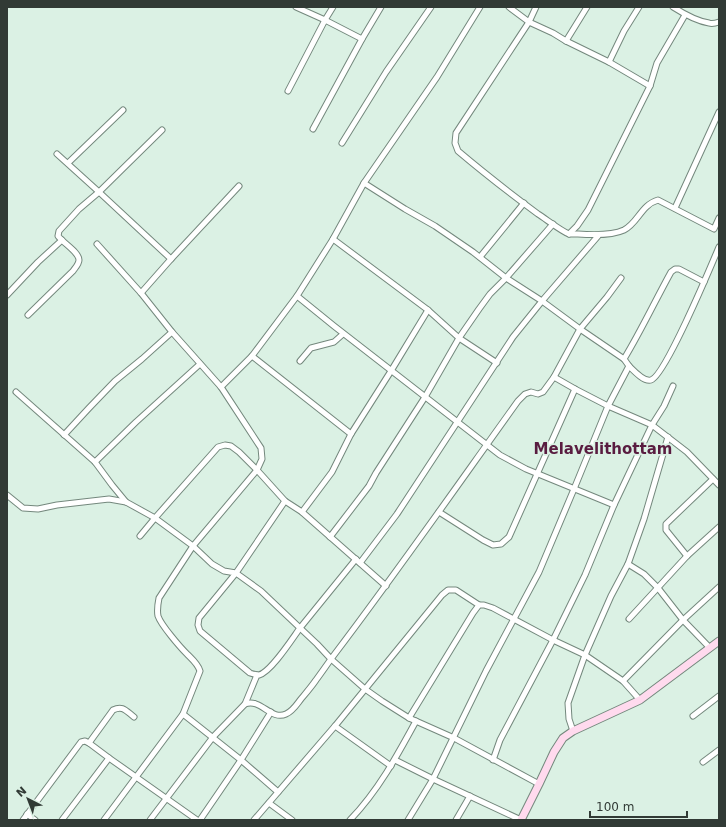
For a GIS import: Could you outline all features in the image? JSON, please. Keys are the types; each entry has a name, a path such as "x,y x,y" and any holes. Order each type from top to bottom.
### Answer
{"main road":[{"path":"521,820 554,752 563,738 573,731 640,700 719,641"}],"street":[{"path":"296,7 362,39"},
{"path":"288,91 333,7"},
{"path":"313,129 362,39 382,7"},
{"path":"342,143 386,72 431,7"},
{"path":"221,387 252,356 297,296 333,239 364,183 437,77 480,7"},
{"path":"509,7 529,22 609,62 650,86"},
{"path":"536,7 529,22 456,133 455,143 458,151 524,203 569,234 598,236 624,230 632,224 646,207 652,202 658,200 716,230 719,218"},
{"path":"566,41 587,7"},
{"path":"609,62 624,31 639,7"},
{"path":"673,7 685,15 702,22 711,24 719,22"},
{"path":"569,234 577,226 588,210 650,86 657,63 685,15"},
{"path":"68,163 123,110"},
{"path":"675,208 719,112"},
{"path":"28,315 73,271 78,264 79,259 77,254 58,236 59,231 79,209 99,192 162,130"},
{"path":"57,154 171,259"},
{"path":"364,183 435,226 506,278 542,301 624,360 645,380 651,380 657,376 668,359 719,247"},
{"path":"141,293 239,186"},
{"path":"480,258 524,203"},
{"path":"330,538 369,486 425,397 459,338 479,309 490,294 553,224"},
{"path":"360,563 397,514 513,337 598,236"},
{"path":"333,239 428,310 459,338 497,363"},
{"path":"7,294 62,240"},
{"path":"97,244 221,387 261,448 262,459 257,470 193,546 159,598 158,617 181,647 199,666 200,671 183,714 104,820"},
{"path":"624,360 643,327 648,314 671,272 679,268 704,282"},
{"path":"245,704 249,702 256,703 271,712 280,715 287,714 293,709 386,586 518,401 525,394 531,392 538,394 543,392 554,377 580,329 621,278"},
{"path":"297,296 343,334 500,455 537,474 614,505"},
{"path":"302,512 332,472 351,434 428,310"},
{"path":"64,435 115,381 172,332"},
{"path":"300,361 311,348 334,342 343,334"},
{"path":"252,356 351,434"},
{"path":"95,462 136,422 200,364"},
{"path":"408,820 433,780 486,671 515,620 539,572 608,406 629,366"},
{"path":"554,377 575,390 652,425 687,452 719,485"},
{"path":"493,760 500,740 553,640 585,575 614,505 652,425 664,406 673,386"},
{"path":"439,512 493,545 501,544 509,537 575,390"},
{"path":"16,392 95,462 126,502"},
{"path":"573,731 569,719 568,703 585,655 611,596 628,564 644,518 668,437"},
{"path":"140,536 218,448 225,445 231,446 257,470 285,501 302,512 386,586"},
{"path":"687,556 666,530 666,524 713,479"},
{"path":"7,495 23,508 38,509 109,499 126,502 155,518 193,546 212,564 224,571 236,573 261,591 331,659 365,689 382,701 410,718 454,738 539,784"},
{"path":"285,501 236,573 199,618 198,625 200,631 250,673 257,675 263,673 271,667 300,628 356,559"},
{"path":"629,618 687,556 719,528"},
{"path":"628,564 644,574 658,588 683,620 710,648"},
{"path":"623,681 683,620 719,587"},
{"path":"254,820 335,726 442,595 448,590 456,590 479,605 493,608 553,640 585,655 623,681 640,700"},
{"path":"410,718 479,605"},
{"path":"150,820 213,737 245,704 257,675"},
{"path":"693,716 719,696"},
{"path":"89,743 113,710 118,708 124,709 134,717"},
{"path":"200,820 241,760 271,712"},
{"path":"183,714 213,737 278,792"},
{"path":"350,820 363,806 395,760 416,721"},
{"path":"335,726 391,766"},
{"path":"22,820 81,742 85,741 197,820"},
{"path":"703,762 719,750"},
{"path":"62,820 109,758"},
{"path":"395,760 433,780 521,820"},
{"path":"456,820 470,796"},
{"path":"269,803 292,820"},
{"path":"27,814 35,820"}],"district":[{"name":"Melavelithottam","path":"603,449"}]}
